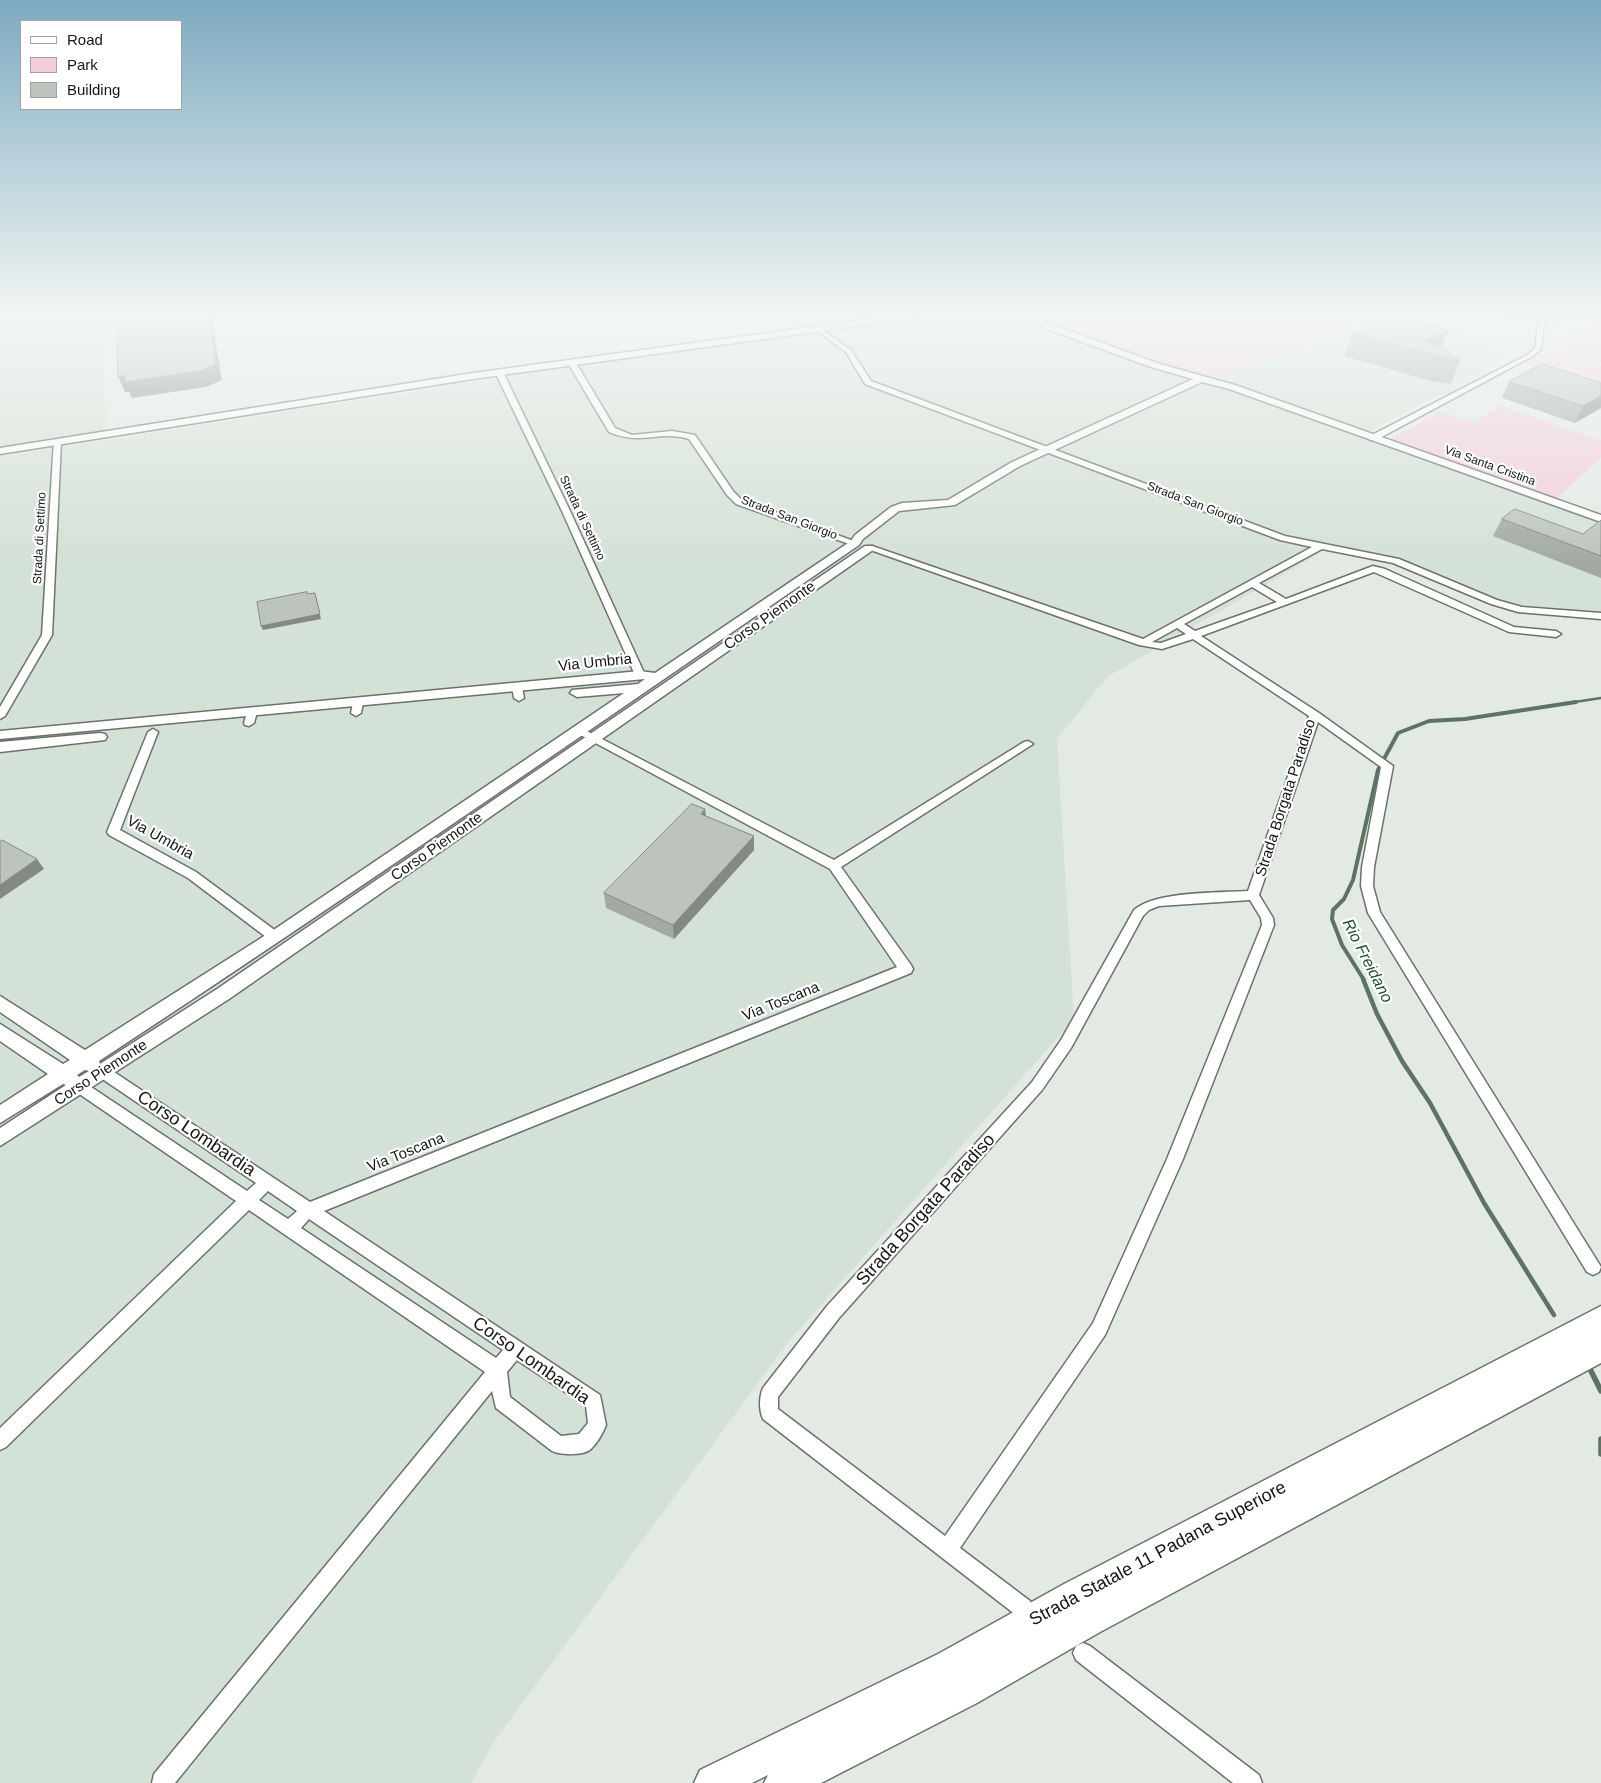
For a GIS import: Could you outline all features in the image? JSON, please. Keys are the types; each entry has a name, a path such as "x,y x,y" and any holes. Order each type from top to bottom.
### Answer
{"highway":[{"name":"Strada Statale 11 Padana Superiore","path":"714,1783 950,1666 1076,1596 1601,1320"},
{"name":"Strada Statale 11 Padana Superiore","path":"783,1783 964,1690 1088,1620 1601,1347"}],"street":[{"path":"0,451 340,397"},
{"name":"Strada di Settimo","path":"511,397 566,511 641,681"},
{"name":"Strada San Giorgio","path":"592,397 612,430 622,437 636,438 674,433 692,437 739,502 1144,643 1162,646 1194,636 1373,569 1382,571 1512,630 1556,634 1543,612"},
{"name":"Strada San Giorgio","path":"909,397 1283,538 1396,561 1494,602 1521,610 1601,616"},
{"name":"Corso Piemonte","path":"0,1138 103,1072 319,928 594,738 666,682 862,546 859,537 899,508 951,503 1016,464 1162,397"},
{"name":"Via Santa Cristina","path":"1260,397 1601,519"},
{"path":"1373,438 1453,397"},
{"name":"Strada di Settimo","path":"0,716 47,635 57,442"},
{"path":"1144,643 1320,546"},
{"path":"1252,583 1285,603"},
{"name":"Strada Borgata Paradiso","path":"1177,624 1315,715 1253,895"},
{"name":"Corso Piemonte","path":"0,1115 303,918 579,730 641,681 666,682"},
{"name":"Via Umbria","path":"0,735 250,718 641,681"},
{"path":"1315,715 1387,766 1368,867 1367,886 1374,913 1593,1267"},
{"name":"Via Umbria","path":"0,747 153,732 250,718"},
{"name":"Via Toscana","path":"289,1229 308,1210 906,969 834,866 579,730"},
{"name":"Via Umbria","path":"153,732 113,832 192,875 276,936"},
{"path":"834,866 1028,744"},
{"path":"370,872 386,882"},
{"name":"Strada Borgata Paradiso","path":"947,1550 1099,1329 1175,1159 1268,925 1267,918 1253,895"},
{"name":"Strada Borgata Paradiso","path":"1023,1608 770,1413 769,1394 833,1312 1038,1086 1066,1044 1138,913 1145,907 1158,902 1253,895"},
{"path":"303,918 319,928"},
{"name":"Corso Lombardia","path":"0,1003 515,1350 594,1401 597,1425 584,1443 558,1445 502,1402 498,1370 0,1031"},
{"path":"0,1440 267,1182"},
{"path":"162,1782 515,1350"},
{"path":"1083,1653 1251,1783"}],"shaded area":[{"path":"0,397 105,397 105,434 0,448"},
{"path":"378,397 1251,397 1601,522 1601,614 1511,611 1395,563 1325,550 1107,677 1057,739 1074,1019 789,1341 493,1743 471,1783 0,1783 0,457"},
{"path":"1266,397 1434,397 1365,433"}],"green space":[{"path":"1501,406 1601,440 1601,457 1557,499 1389,440 1440,412 1473,423"}],"building":[{"path":"1556,397 1599,397 1583,406"},
{"path":"1515,509 1583,534 1601,520 1601,556 1502,519"},
{"path":"307,592 307,594 315,593 320,614 261,626 257,602"},
{"path":"692,804 705,809 701,814 754,836 673,925 604,893"},
{"path":"2,840 37,859 0,885 0,842"}],"waterway":[{"name":"Rio Freidano","path":"1568,703 1601,698"},
{"name":"Rio Freidano","path":"1364,980 1342,945 1332,919 1333,910 1344,899 1353,880 1378,770 1398,733 1429,721 1465,719 1576,702"},
{"name":"Rio Freidano","path":"1363,979 1377,1014 1402,1061 1430,1103 1484,1203 1554,1315"},
{"name":"Rio Freidano","path":"1589,1367 1601,1391"},
{"name":"Rio Freidano","path":"1601,1439 1601,1454"}]}
